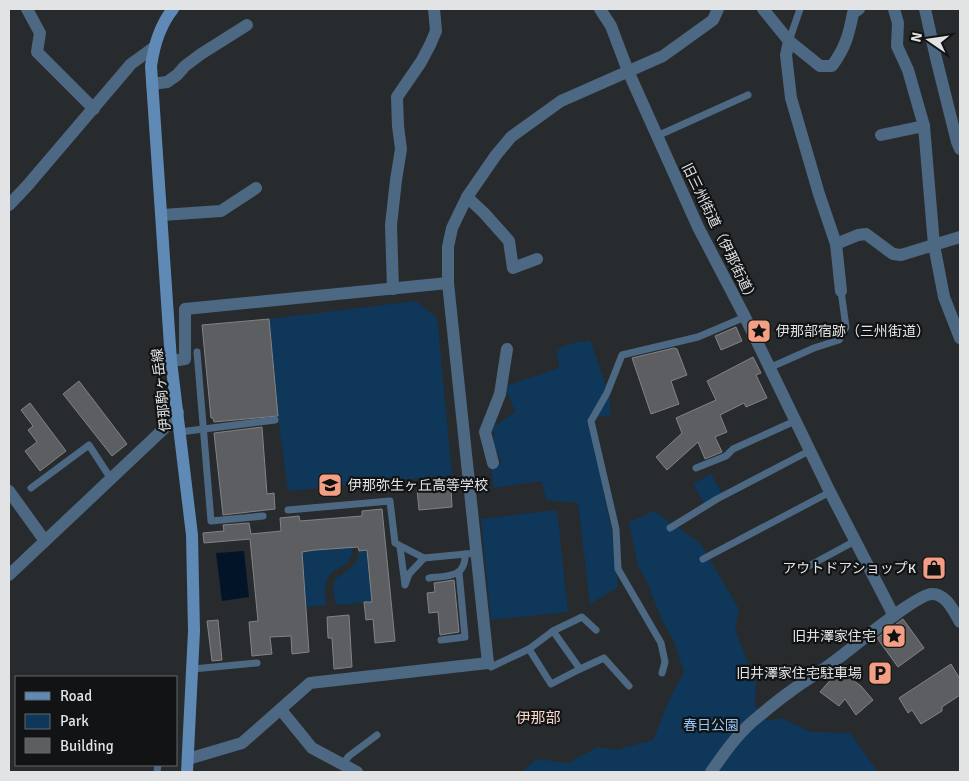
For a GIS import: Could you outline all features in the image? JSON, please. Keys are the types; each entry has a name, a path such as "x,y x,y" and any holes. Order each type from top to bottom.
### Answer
{"main road":[{"name":"伊那駒ヶ岳線","path":"173,9 167,16 153,48 151,66 172,361 192,535 194,589 193,669 187,772"}],"street":[{"path":"27,9 40,33 37,52 94,109"},
{"path":"393,289 391,225 402,149 398,126 397,97 430,46 436,31 434,9"},
{"name":"旧三州街道（伊那街道）","path":"600,9 611,26 628,72 698,226 745,317 809,451 894,616"},
{"path":"188,759 242,743 310,683 489,665 470,554 448,283 448,247 452,228 467,198 496,155 511,137 561,101 663,56 713,20 718,9"},
{"path":"763,9 789,41 820,66 832,66 842,52 849,36 853,13 859,9"},
{"path":"894,9 898,23 897,46 908,70 924,126 934,245 944,297 960,338"},
{"path":"925,9 960,149"},
{"path":"152,84 167,82 201,54 247,26"},
{"path":"789,41 786,55 791,98 819,194 836,244 841,291"},
{"path":"9,205 131,64 153,48"},
{"path":"881,135 924,126"},
{"path":"162,216 221,212 256,188"},
{"path":"467,198 484,213 509,241 513,268 537,259"},
{"path":"836,244 858,235 866,234 893,254 901,255 960,237"},
{"path":"172,361 185,359 185,309 448,283"},
{"path":"493,463 485,432 500,394 507,349"},
{"path":"9,575 171,422 178,412"},
{"path":"9,491 45,542"},
{"path":"711,772 724,754 751,724 791,691 919,599 929,594 937,594 949,604 960,622"},
{"path":"281,710 312,748 357,772"}],"lane":[{"path":"789,41 800,9"},
{"path":"657,136 748,95"},
{"path":"769,368 814,348 839,340 846,327 841,291"},
{"path":"662,673 665,662 661,643 618,569 616,529 591,422 607,393 622,355 698,337 745,317"},
{"path":"197,352 211,521 263,516"},
{"path":"180,432 275,420"},
{"path":"696,468 726,456 733,449 795,421"},
{"path":"30,488 89,445 111,479"},
{"path":"670,528 717,499 809,451"},
{"path":"703,559 830,492"},
{"path":"288,510 390,501 395,543 400,547 424,558 470,554"},
{"path":"805,568 855,541"},
{"path":"400,547 404,584 409,574 424,558"},
{"path":"429,578 449,576 459,572 470,554"},
{"path":"441,640 465,637 459,572"},
{"path":"489,665 529,648 553,631 582,617 596,630"},
{"path":"553,631 580,668"},
{"path":"529,648 551,684 580,668 604,658 629,686"},
{"path":"193,669 257,663"},
{"path":"342,764 349,756 377,735"}],"green space":[{"path":"416,301 437,318 452,475 288,491 278,416 269,319"},
{"path":"590,340 610,397 610,415 588,419 612,532 618,587 590,604 578,503 547,500 541,481 494,488 491,469 502,463 491,439 495,437 492,428 515,412 505,386 559,368 557,351 565,345"},
{"path":"711,474 722,493 704,503 693,484"},
{"path":"557,510 568,612 491,620 481,519"},
{"name":"春日公園","path":"654,511 700,543 739,609 735,629 756,684 755,705 767,721 781,718 811,732 850,733 878,772 522,772 536,759 569,763 597,747 615,750 653,740 671,696 684,672 674,641 662,620 647,582 638,566 629,522"},
{"path":"353,547 349,560 329,575 325,589 326,605 306,607 302,551"},
{"path":"367,550 372,602 336,605 333,588 336,579 355,564 359,551"}],"shaded area":[{"path":"244,551 249,597 222,601 216,553"}],"building":[{"path":"269,319 278,416 214,422 213,418 211,418 202,325"},
{"path":"736,327 742,341 721,350 715,336"},
{"path":"674,348 677,349 687,375 671,381 679,404 651,414 632,358"},
{"path":"753,357 761,373 756,375 767,398 746,407 744,403 720,415 727,432 715,437 722,452 705,459 698,442 667,470 656,457 682,433 676,418 716,400 707,381"},
{"path":"79,381 127,444 112,456 63,394"},
{"path":"30,403 66,451 40,471 25,451 37,442 28,430 33,426 21,410"},
{"path":"262,427 267,494 274,493 275,509 223,515 214,433"},
{"path":"433,487 434,489 451,487 452,507 419,510 417,489"},
{"path":"382,509 395,641 375,643 373,619 366,620 364,602 372,602 367,550 359,551 358,547 315,550 302,552 309,652 292,654 291,636 270,637 272,654 252,656 249,622 258,621 250,539 204,543 203,533 224,531 223,525 249,523 251,534 281,531 280,518 299,516 300,521 362,516 362,511"},
{"path":"937,557 941,570 928,575 923,562"},
{"path":"454,580 459,632 440,635 438,612 429,613 427,593 435,592 434,583"},
{"path":"349,615 352,667 334,669 332,638 328,638 327,617"},
{"path":"903,619 924,648 898,667 877,638"},
{"path":"218,620 222,660 212,661 207,621"},
{"path":"951,664 960,679 960,695 942,707 942,711 921,724 912,710 908,713 899,698"},
{"path":"838,669 861,686 873,700 856,715 845,699 839,706 820,692"}],"place":[{"name":"伊那部宿跡（三州街道）","path":"759,331"},
{"name":"伊那弥生ヶ丘高等学校","path":"330,485"},
{"name":"アウトドアショップK","path":"934,568"},
{"name":"旧井澤家住宅","path":"894,636"},
{"name":"旧井澤家住宅駐車場","path":"880,673"}],"district":[{"name":"伊那部","path":"538,718"}]}
